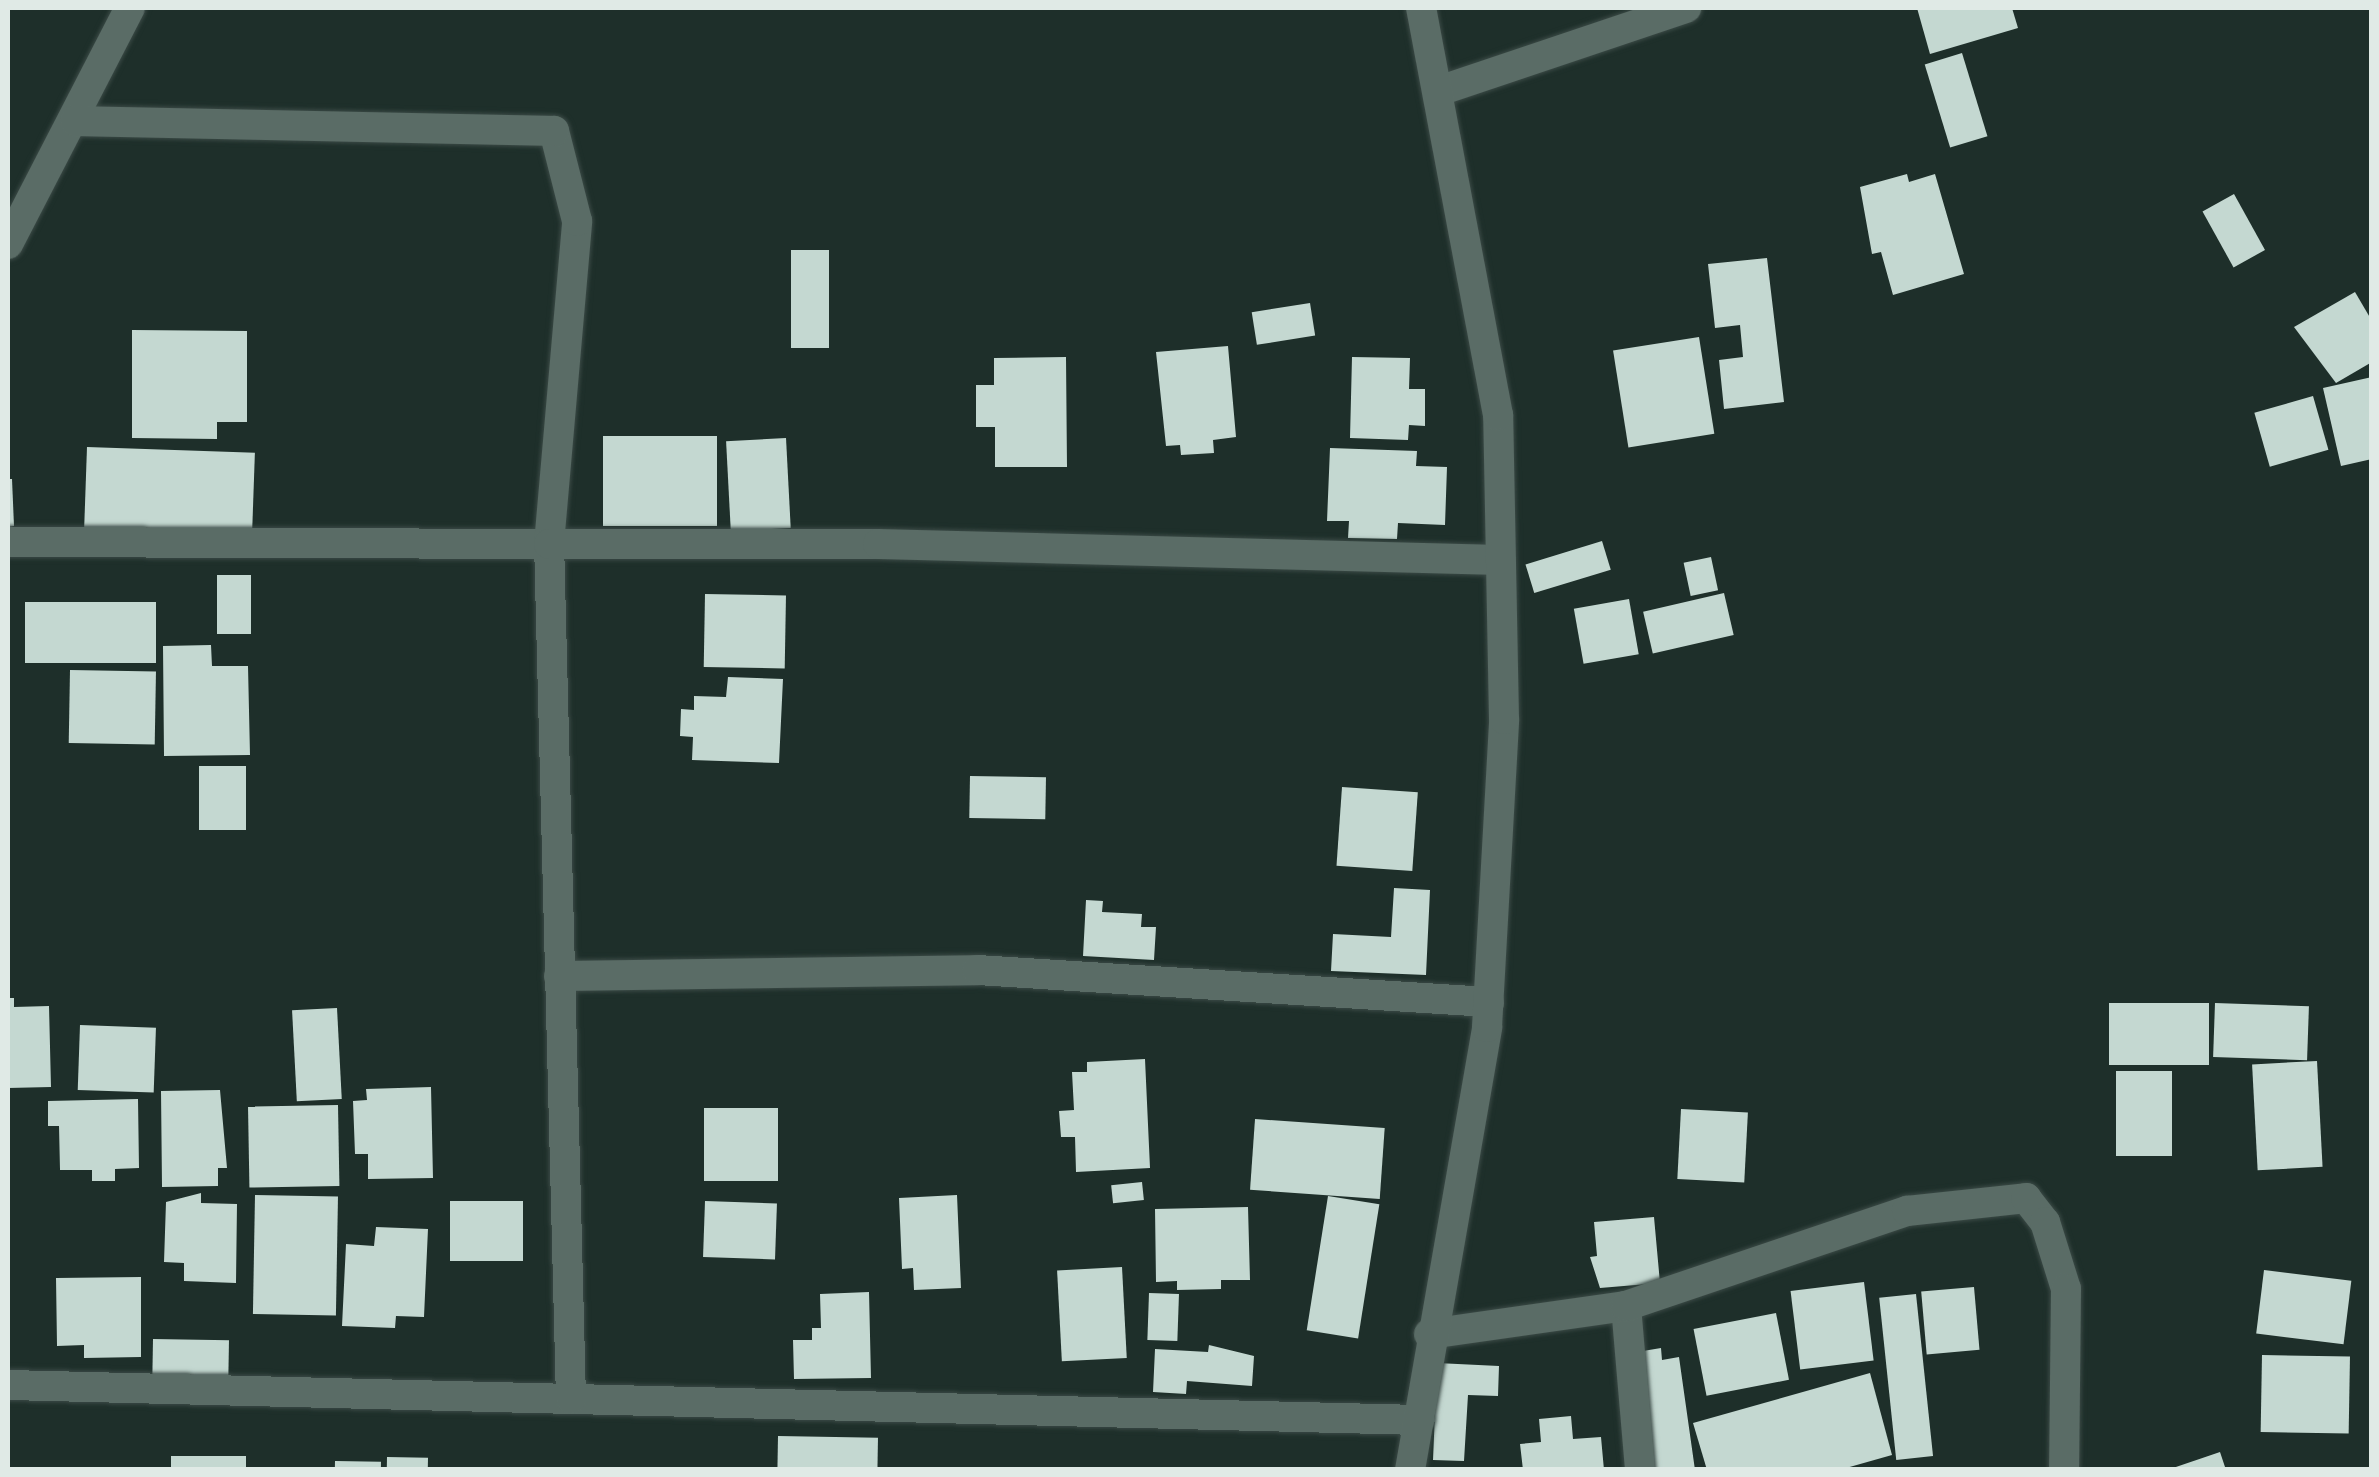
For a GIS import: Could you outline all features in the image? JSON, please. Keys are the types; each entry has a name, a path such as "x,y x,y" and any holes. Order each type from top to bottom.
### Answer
{"street":[{"path":"8,244 75,121 130,8"},
{"path":"1410,1470 1429,1334 1489,1002 1504,719 1498,415 1421,8"},
{"path":"1439,90 1686,8"},
{"path":"75,121 554,132 577,221 549,544 571,1398"},
{"path":"8,542 878,544 1501,560"},
{"path":"559,976 977,970 1489,1002"},
{"path":"1429,1334 1626,1306 1907,1211 2026,1198 2046,1222 2066,1289 2064,1470"},
{"path":"1626,1306 1640,1470"},
{"path":"8,1385 1420,1420"}],"building":[{"path":"1917,8 2012,8 2018,28 1930,54"},
{"path":"1962,53 1987,136 1950,148 1925,64"},
{"path":"1907,174 1909,182 1935,174 1964,274 1893,295 1881,252 1872,254 1860,187"},
{"path":"2234,194 2265,250 2234,267 2203,211"},
{"path":"791,250 829,250 829,348 791,348"},
{"path":"1767,258 1784,402 1724,409 1719,360 1743,357 1740,325 1715,328 1708,264"},
{"path":"2355,292 2372,321 2372,362 2336,383 2294,327"},
{"path":"1310,303 1315,336 1257,345 1252,312"},
{"path":"132,330 247,331 247,422 217,422 217,439 132,438"},
{"path":"1699,337 1714,434 1628,447 1613,351"},
{"path":"1228,346 1236,437 1213,440 1214,453 1181,455 1180,445 1166,446 1156,352"},
{"path":"1066,357 1067,467 995,467 995,427 976,427 976,385 994,385 994,358"},
{"path":"1352,357 1410,358 1409,389 1425,389 1425,426 1409,425 1408,440 1350,438"},
{"path":"2372,377 2372,459 2341,466 2323,388"},
{"path":"2313,396 2328,450 2270,467 2254,413"},
{"path":"603,436 717,436 717,526 603,526"},
{"path":"786,438 791,528 731,531 726,441"},
{"path":"87,447 255,453 252,533 84,527"},
{"path":"1330,448 1417,451 1416,466 1447,467 1445,525 1398,523 1397,539 1348,538 1349,521 1327,521"},
{"path":"8,479 12,479 14,526 8,527"},
{"path":"1602,541 1611,570 1534,593 1525,564"},
{"path":"1711,557 1718,590 1691,596 1684,563"},
{"path":"217,575 251,575 251,634 217,634"},
{"path":"1724,593 1734,635 1653,654 1643,612"},
{"path":"705,594 786,595 785,668 704,667"},
{"path":"1629,599 1639,654 1584,664 1574,609"},
{"path":"25,602 156,602 156,663 25,663"},
{"path":"211,645 212,666 248,666 250,755 164,756 163,646"},
{"path":"70,670 156,672 155,744 69,743"},
{"path":"728,677 783,679 779,763 692,760 693,737 680,736 681,709 694,710 694,696 726,697"},
{"path":"199,766 246,766 246,830 199,830"},
{"path":"970,776 1046,777 1045,819 969,818"},
{"path":"1342,787 1418,792 1412,871 1336,866"},
{"path":"1394,888 1430,890 1426,975 1331,971 1333,934 1391,937"},
{"path":"1086,900 1103,901 1102,912 1142,914 1141,927 1156,927 1154,960 1083,956"},
{"path":"8,998 14,998 14,1007 49,1006 51,1087 8,1088"},
{"path":"2109,1003 2209,1003 2209,1065 2109,1065"},
{"path":"2215,1003 2309,1006 2307,1060 2213,1057"},
{"path":"337,1008 342,1099 297,1101 292,1010"},
{"path":"80,1025 156,1028 154,1093 78,1090"},
{"path":"1145,1059 1150,1168 1076,1172 1075,1137 1061,1137 1059,1111 1074,1110 1072,1072 1087,1072 1087,1062"},
{"path":"2317,1061 2323,1167 2258,1170 2252,1064"},
{"path":"2116,1071 2172,1071 2172,1156 2116,1156"},
{"path":"431,1087 433,1178 368,1179 368,1154 355,1154 353,1101 367,1100 366,1089"},
{"path":"220,1090 227,1168 218,1168 218,1186 162,1187 161,1091"},
{"path":"138,1099 139,1168 115,1169 115,1181 92,1181 92,1170 60,1170 59,1126 48,1126 48,1101"},
{"path":"338,1105 339,1186 249,1188 248,1107"},
{"path":"704,1108 778,1108 778,1181 704,1181"},
{"path":"1681,1109 1748,1113 1744,1182 1677,1179"},
{"path":"1255,1119 1385,1128 1380,1199 1250,1190"},
{"path":"1142,1182 1144,1200 1113,1203 1111,1185"},
{"path":"201,1193 201,1203 237,1204 236,1283 184,1281 184,1263 164,1262 166,1202"},
{"path":"255,1195 338,1196 336,1315 253,1314"},
{"path":"957,1195 961,1288 914,1290 913,1268 902,1269 899,1198"},
{"path":"1328,1196 1379,1204 1358,1338 1307,1330"},
{"path":"450,1201 523,1201 523,1261 450,1261"},
{"path":"705,1201 777,1204 775,1259 703,1257"},
{"path":"1248,1207 1250,1280 1221,1280 1221,1289 1177,1290 1177,1281 1156,1282 1155,1209"},
{"path":"1654,1217 1660,1283 1600,1288 1590,1257 1597,1256 1594,1222"},
{"path":"376,1227 428,1229 424,1317 396,1316 395,1328 342,1326 346,1244 374,1246"},
{"path":"1122,1267 1127,1358 1062,1361 1057,1270"},
{"path":"2264,1270 2351,1281 2344,1344 2256,1334"},
{"path":"141,1277 141,1357 84,1358 84,1345 57,1346 56,1278"},
{"path":"1864,1282 1874,1360 1800,1369 1791,1291"},
{"path":"1974,1287 1979,1350 1927,1354 1921,1292"},
{"path":"869,1292 871,1378 794,1379 793,1340 812,1340 812,1328 821,1328 820,1294"},
{"path":"1149,1293 1179,1294 1177,1341 1147,1340"},
{"path":"1916,1294 1933,1456 1896,1460 1879,1298"},
{"path":"1776,1313 1789,1380 1707,1396 1694,1329"},
{"path":"153,1339 229,1340 228,1382 152,1381"},
{"path":"1209,1345 1254,1356 1252,1386 1187,1381 1186,1394 1153,1392 1155,1349 1208,1352"},
{"path":"1661,1348 1662,1360 1679,1357 1695,1470 1653,1470 1637,1352"},
{"path":"2262,1355 2350,1357 2349,1434 2261,1432"},
{"path":"1437,1363 1499,1366 1498,1396 1468,1395 1464,1461 1433,1460"},
{"path":"1870,1373 1892,1455 1839,1470 1707,1470 1693,1423"},
{"path":"1571,1416 1573,1439 1601,1437 1604,1470 1523,1470 1520,1444 1541,1442 1539,1419"},
{"path":"778,1436 878,1438 877,1470 777,1470"},
{"path":"2220,1452 2226,1470 2170,1470 2170,1469"},
{"path":"171,1456 246,1456 246,1470 171,1470"},
{"path":"387,1457 428,1458 428,1470 387,1470"},
{"path":"335,1461 381,1462 381,1470 335,1470"}]}
